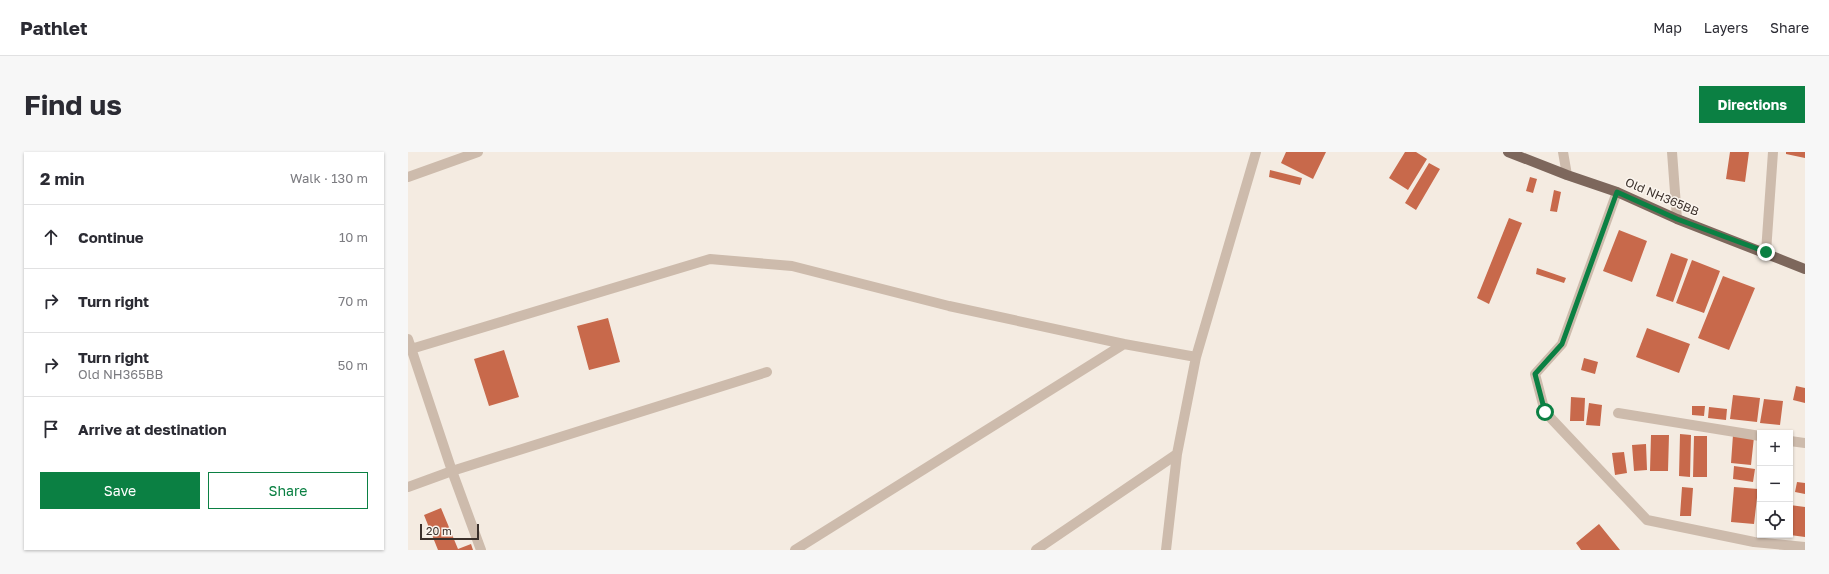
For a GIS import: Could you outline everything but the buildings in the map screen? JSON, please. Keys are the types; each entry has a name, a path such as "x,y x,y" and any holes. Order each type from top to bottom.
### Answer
{"main road":[{"name":"Old NH365BB","path":"1508,152 1567,175 1617,192 1677,219 1766,252 1805,269"}],"street":[{"path":"408,176 478,152"},
{"path":"1166,550 1177,454 1196,357 1256,152"},
{"path":"1563,152 1567,175"},
{"path":"1672,152 1677,219"},
{"path":"1766,252 1773,152"},
{"path":"1617,192 1562,344 1535,374 1545,412 1647,520 1754,542 1805,547"},
{"path":"481,550 452,471 410,344 710,259 792,266 949,306 1124,344 1196,357"},
{"path":"795,550 1124,344"},
{"path":"408,487 452,471 767,372"},
{"path":"1618,413 1757,436"},
{"path":"1793,441 1805,443"},
{"path":"1036,550 1177,454"}],"route":[{"path":"1545,412 1535,374 1562,344 1617,192 1677,219 1766,252"}]}
